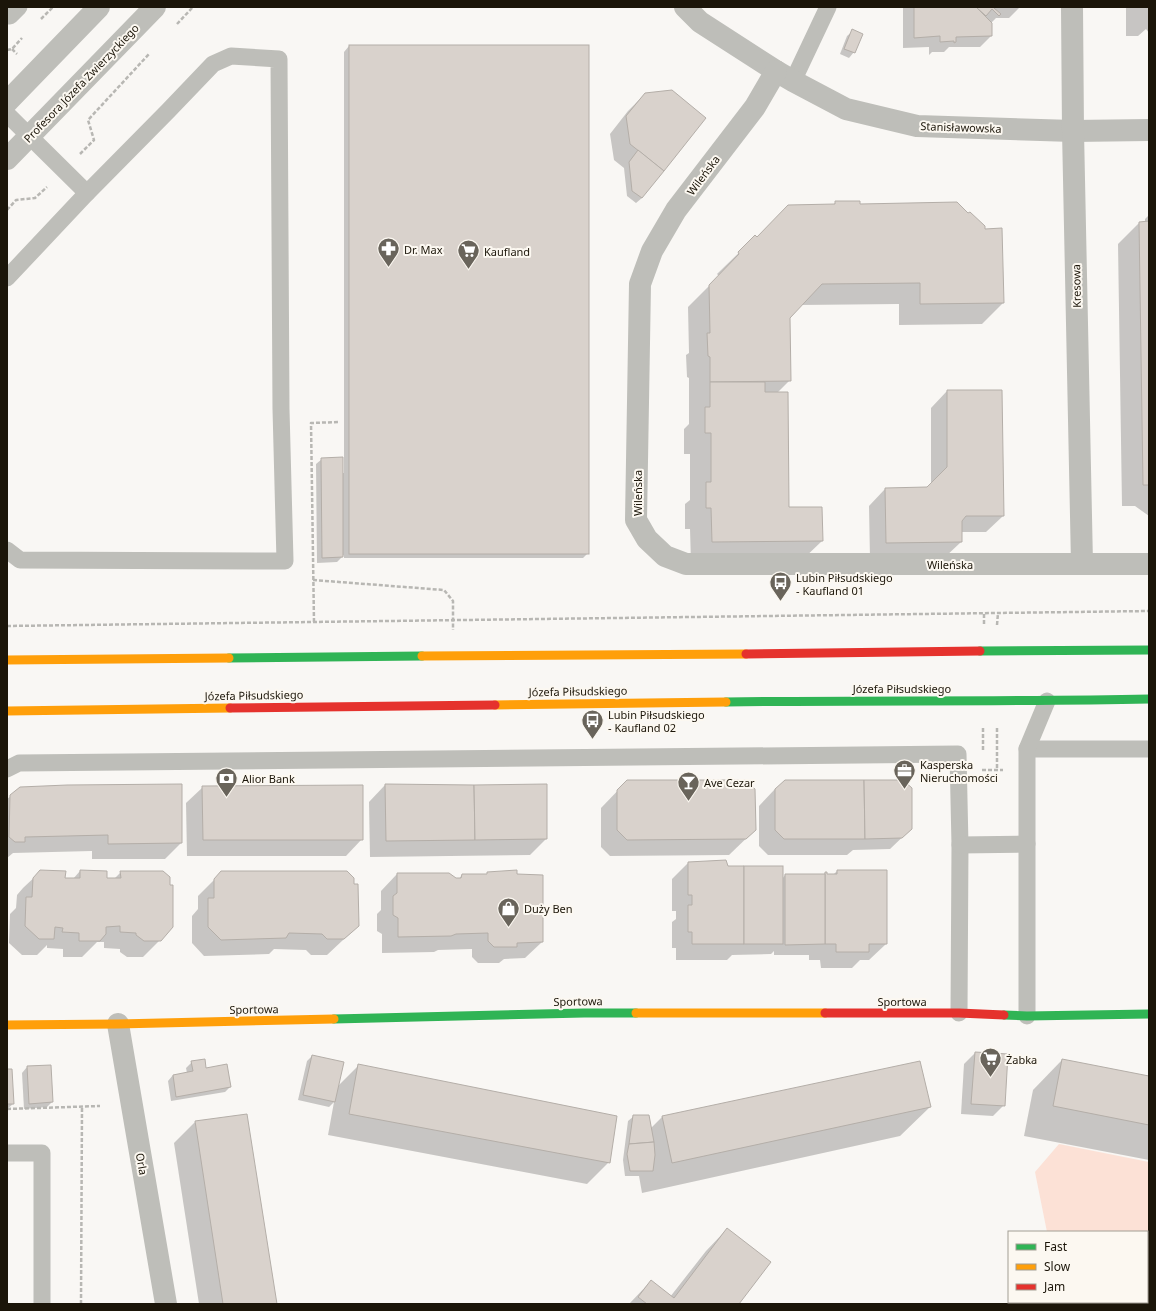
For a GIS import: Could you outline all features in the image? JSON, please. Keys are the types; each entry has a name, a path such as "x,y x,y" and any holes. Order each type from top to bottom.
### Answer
{"street":[{"path":"7,102 99,7"},
{"name":"Profesora Józefa Zwierzyckiego","path":"7,159 155,7"},
{"name":"Stanisławowska","path":"685,7 700,22 785,76 846,109 917,126 1073,131 1149,130"},
{"name":"Kresowa","path":"1072,7 1073,131 1082,564"},
{"name":"Wileńska","path":"785,76 755,107 676,210 652,250 640,284 636,520 647,540 665,556 686,564 1149,564"},
{"path":"7,660 1149,650"},
{"name":"Józefa Piłsudskiego","path":"7,711 841,700 1047,701 1149,699"},
{"name":"Sportowa","path":"7,1025 118,1024 584,1013 959,1013 1027,1016 1149,1014"},
{"name":"Orla","path":"118,1024 166,1304"}],"lane":[{"path":"7,16 10,16 19,7"},
{"path":"785,76 828,7"},
{"path":"7,278 87,193 213,64 231,56 279,59 281,408 285,561 20,560 7,550"},
{"path":"7,114 63,171 87,193"},
{"path":"1027,1016 1027,749 1047,701"},
{"path":"1027,749 1149,749"},
{"path":"7,769 19,763 958,754 960,845 959,1013"},
{"path":"960,845 1027,844"},
{"path":"7,1153 42,1153 42,1304"}],"path":[{"path":"172,30 193,7"},
{"path":"7,210 16,200 35,198 94,140 88,120 151,52"},
{"path":"314,622 312,423 340,422"},
{"path":"7,626 1149,610"},
{"path":"81,1304 82,1106"},
{"path":"7,1109 100,1106"}],"shaded area":[{"path":"1059,1144 1149,1162 1148,1299 1148,1231 1047,1231 1035,1172"}],"building":[{"path":"914,7 976,7 992,23 992,36 956,37 956,42 954,43 954,41 940,42 940,36 914,38"},
{"path":"976,7 995,7 994,8 1001,14 999,16 992,9 986,16"},
{"path":"852,29 863,34 855,53 844,49"},
{"name":"Kaufland","path":"349,45 589,45 589,554 349,554"},
{"path":"672,90 706,118 664,171 630,144 626,116 645,93"},
{"path":"638,150 664,171 642,198 632,191 629,162"},
{"path":"835,201 860,201 860,204 957,202 985,226 985,229 1002,228 1004,303 920,304 920,283 822,284 790,318 791,381 710,382 710,357 708,356 707,333 710,333 709,285 739,254 738,252 755,235 757,237 788,205 835,204"},
{"path":"1149,221 1149,485 1143,485 1139,222"},
{"path":"710,382 765,382 765,392 788,392 789,507 822,507 823,541 712,542 711,508 706,508 706,482 711,482 711,433 705,433 705,407 710,407"},
{"path":"947,390 1002,390 1004,516 966,516 962,521 962,542 886,543 885,488 927,487 947,467"},
{"path":"343,457 343,557 322,558 321,458"},
{"path":"627,780 745,780 755,789 756,830 746,839 627,840 617,830 617,790"},
{"path":"785,780 864,780 865,839 784,839 775,830 775,789"},
{"path":"864,780 903,780 912,788 912,829 902,838 865,839"},
{"path":"182,784 182,843 108,844 108,835 25,837 25,842 15,842 9,837 10,795 20,787"},
{"path":"385,784 474,785 475,840 386,841"},
{"path":"547,784 547,839 475,840 474,785"},
{"path":"363,785 363,840 203,840 202,786"},
{"path":"726,860 728,866 744,866 744,944 692,944 692,932 688,932 688,905 692,905 692,895 688,895 688,862"},
{"path":"744,866 783,866 783,944 744,944"},
{"path":"40,870 66,871 65,878 80,878 80,870 107,871 107,878 121,878 120,871 163,871 170,877 170,885 173,885 173,927 161,941 144,941 136,935 136,933 120,932 120,926 106,927 106,934 100,941 79,941 79,933 62,932 63,928 55,927 54,939 39,939 25,926 26,897 32,897 33,878"},
{"path":"517,870 517,874 543,875 543,942 517,943 517,947 494,947 488,941 488,933 456,934 451,936 398,937 398,918 393,915 393,896 397,893 397,873 449,873 456,878 461,878 462,874 487,874 487,872"},
{"path":"837,870 887,870 887,944 869,944 869,952 836,952 836,944 825,944 825,872 827,872 827,874 837,874"},
{"path":"221,871 347,871 354,878 354,884 358,884 359,926 344,939 327,939 322,934 289,933 286,938 221,940 208,927 208,898 214,898 214,879"},
{"path":"785,874 825,874 825,944 785,945"},
{"name":"Żabka","path":"975,1052 1008,1054 1005,1106 971,1104"},
{"path":"312,1055 344,1062 335,1102 303,1095"},
{"path":"205,1059 206,1068 227,1064 231,1087 176,1097 173,1075 193,1071 191,1061"},
{"path":"1062,1059 1149,1076 1149,1125 1053,1106"},
{"path":"920,1061 931,1107 672,1163 662,1116"},
{"path":"358,1064 617,1116 610,1163 349,1114"},
{"path":"51,1065 53,1102 29,1104 27,1066"},
{"path":"7,1069 12,1069 14,1104 7,1104"},
{"path":"247,1114 277,1304 223,1304 195,1121"},
{"path":"633,1115 649,1115 654,1142 629,1144"},
{"path":"654,1142 655,1155 653,1171 630,1171 627,1154 629,1144"},
{"path":"727,1228 771,1262 739,1304 647,1304 638,1297 651,1280 674,1298"}],"traffic: fast":[{"path":"980,651 1149,650"},
{"path":"229,658 422,656"},
{"path":"726,702 1149,699"},
{"path":"334,1019 636,1013"},
{"path":"1004,1015 1149,1014"}],"traffic: slow":[{"path":"422,656 746,654"},
{"path":"7,660 229,658"},
{"path":"495,705 726,702"},
{"path":"7,711 230,708"},
{"path":"636,1013 825,1013"},
{"path":"7,1025 334,1019"}],"traffic: jam":[{"path":"746,654 980,651"},
{"path":"230,708 495,705"},
{"path":"825,1013 959,1013 1004,1015"}],"place":[{"name":"Dr. Max","path":"388,268"},
{"name":"Kaufland","path":"469,270"},
{"name":"Lubin Piłsudskiego - Kaufland 01","path":"780,602"},
{"name":"Lubin Piłsudskiego - Kaufland 02","path":"592,740"},
{"name":"Kasperska Nieruchomości","path":"904,790"},
{"name":"Alior Bank","path":"227,798"},
{"name":"Ave Cezar","path":"688,802"},
{"name":"Duży Ben","path":"509,928"},
{"name":"Żabka","path":"990,1078"}]}
